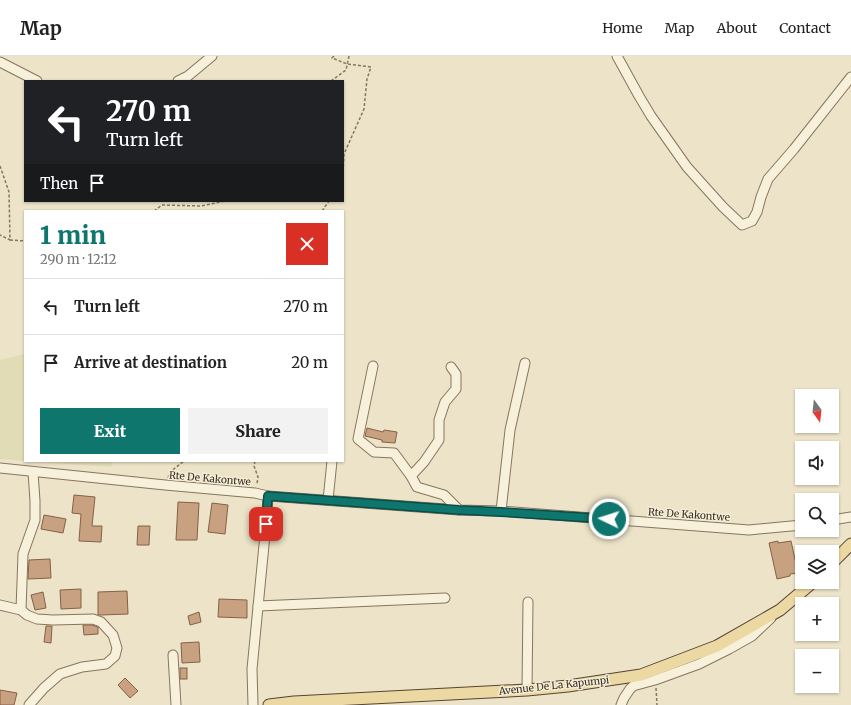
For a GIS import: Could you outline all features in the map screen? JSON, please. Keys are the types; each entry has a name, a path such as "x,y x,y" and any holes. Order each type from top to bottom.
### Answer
{"main road":[{"path":"839,556 851,544"},
{"name":"Avenue De La Kapumpi","path":"269,705 294,702 527,690 568,686 641,675 717,646 780,610 805,589"}],"street":[{"path":"180,80 188,76 212,56"},
{"path":"616,56 638,96 687,167 723,207 742,225 752,221 757,212 768,179 794,149 851,77"},
{"path":"0,62 35,80"},
{"path":"501,512 510,430 525,363"},
{"path":"373,366 358,439 374,452 394,453 417,487 444,495 459,510"},
{"path":"410,476 424,462 439,440 440,420 445,402 456,389 456,374 451,366"},
{"path":"328,500 332,462"},
{"name":"Rte De Kakontwe","path":"0,468 255,493 268,496 459,510 749,530 795,526"},
{"path":"21,610 23,554 35,520 33,472"},
{"path":"253,705 252,669 268,496"},
{"path":"839,519 851,517"},
{"path":"258,606 445,598"},
{"path":"527,690 528,602"},
{"path":"0,605 21,610 27,615 37,619 93,620 101,622 113,635 117,648 115,656 106,664 82,667 60,674 44,688 29,705"},
{"path":"621,705 624,698 633,686 655,680 699,664 729,649 752,636 780,610"},
{"path":"172,655 176,705"}],"path":[{"path":"334,56 332,58 348,64 372,67 366,79 364,109 344,154"},
{"path":"332,80 346,70 349,56"},
{"path":"0,166 9,192 10,240"},
{"path":"155,210 162,205 202,206 220,202"},
{"path":"0,235 10,240 24,241"},
{"path":"165,485 170,472 183,462"},
{"path":"255,462 254,466 258,477 255,493"},
{"path":"655,680 657,705"}],"shaded area":[{"path":"24,354 24,461 0,459 0,360"},
{"path":"42,462 113,462 111,467"}],"building":[{"path":"367,428 383,432 384,430 397,432 395,443 382,442 382,440 365,436"},
{"path":"74,495 95,497 92,526 102,526 101,542 79,541 81,514 72,513"},
{"path":"178,502 199,503 197,540 176,540"},
{"path":"212,503 228,505 225,534 208,532"},
{"path":"44,515 66,519 63,533 41,529"},
{"path":"138,526 150,526 149,545 137,545"},
{"path":"791,541 795,559 795,573 777,579 769,543"},
{"path":"50,559 51,578 28,579 29,560"},
{"path":"81,589 81,608 61,609 60,590"},
{"path":"127,591 128,614 98,615 98,592"},
{"path":"43,592 46,608 35,610 31,595"},
{"path":"219,599 247,600 247,618 218,617"},
{"path":"199,612 201,622 190,625 188,616"},
{"path":"83,625 98,627 98,634 84,635"},
{"path":"46,626 52,626 51,643 44,642"},
{"path":"199,642 200,662 182,663 181,643"},
{"path":"180,668 187,668 187,679 180,679"},
{"path":"125,678 138,691 130,698 118,685"},
{"path":"0,690 17,693 14,705 0,705"}],"route":[{"path":"266,524 268,496 609,519"}]}
